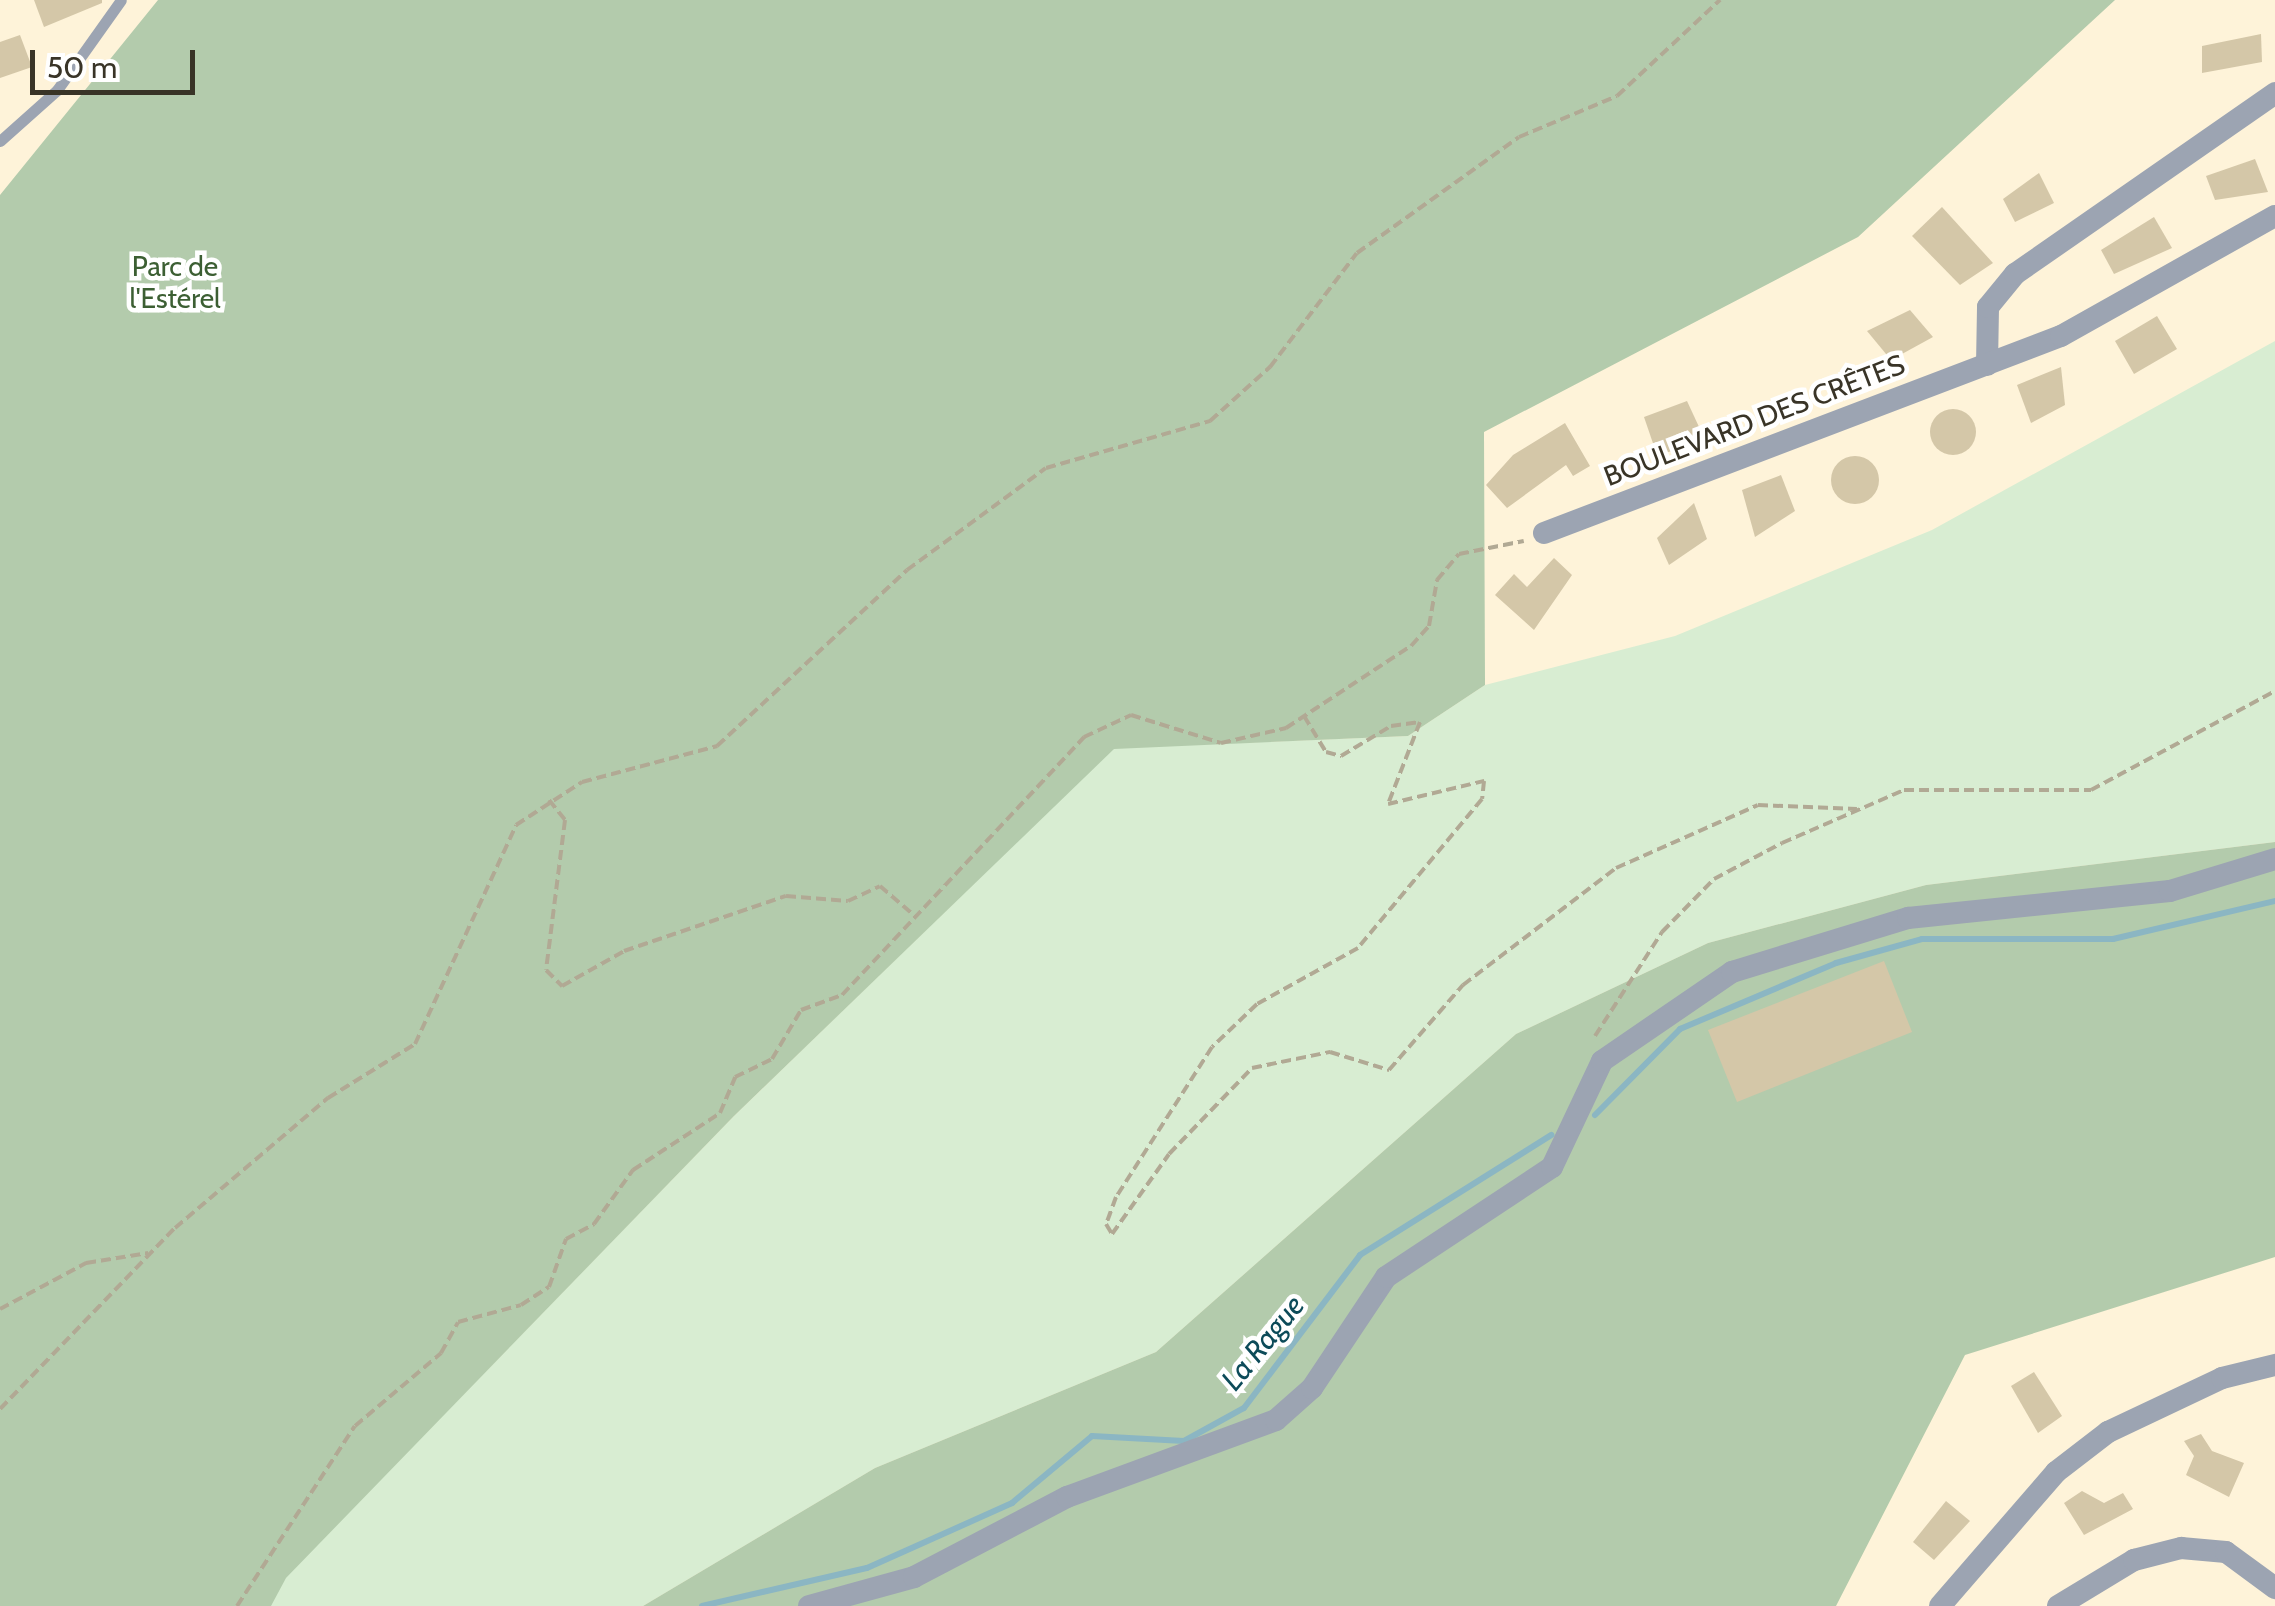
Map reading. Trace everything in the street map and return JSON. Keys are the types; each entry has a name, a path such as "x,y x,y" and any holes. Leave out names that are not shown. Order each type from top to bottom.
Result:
{"street":[{"path":"1986,365 1988,307 2015,274 2275,92"},
{"name":"BOULEVARD DES CRÊTES","path":"1544,533 2061,336 2275,216"},
{"path":"809,1606 914,1577 1067,1497 1276,1420 1312,1388 1386,1277 1552,1167 1602,1061 1732,972 1808,942 1908,918 2170,891 2275,859"},
{"path":"1940,1606 2056,1472 2108,1432 2222,1378 2275,1365"},
{"path":"2058,1606 2134,1560 2181,1548 2226,1552 2275,1588"}],"lane":[{"path":"0,140 56,90 117,2"}],"path":[{"path":"0,1409 150,1253 328,1098 415,1044 493,885 502,842 549,800 716,746 906,570 1046,468 1210,422 1270,367 1357,253 1519,137 1617,96 1720,0"},
{"path":"237,1606 355,1426 441,1353 458,1322 522,1306 549,1287 566,1239 594,1224 633,1170 720,1113 736,1077 772,1059 792,1018 842,995 1084,738 1131,714 1220,743 1304,716 1411,646 1429,626 1437,580 1459,554 1544,533"},
{"path":"1602,1061 1592,1042 1662,932 1714,879 1856,808 1904,790 2091,790 2275,691"},
{"path":"1304,716 1326,752 1341,756 1392,726 1420,722 1388,804 1484,781 1482,799 1358,948 1258,1004 1212,1048 1116,1197 1112,1234 1169,1154 1252,1068 1330,1052 1389,1070 1463,984 1616,868 1758,805 1856,808"},
{"path":"549,800 565,820 546,970 562,986 624,951 786,896 848,901 880,886 914,916"},
{"path":"0,1309 86,1263 150,1253"}],"green space":[{"name":"Parc de l'Estérel","path":"158,0 2115,0 1858,237 1484,432 1485,685 1408,736 1114,749 734,1116 286,1578 271,1606 0,1606 0,195"},
{"path":"0,197 349,1512 734,1116 1114,748 1408,736 1485,685 1675,636 1932,530 2275,341 2275,842 1926,885 1708,943 1516,1034 1156,1352 875,1468 643,1606 0,1606"},
{"path":"2275,842 2275,1257 1965,1355 1836,1606 643,1606 875,1468 1156,1352 1516,1034 1708,943 1926,885"}],"building":[{"path":"34,0 102,0 102,3 44,27"},
{"path":"2261,34 2262,62 2202,73 2202,46"},
{"path":"20,35 32,67 0,78 0,42"},
{"path":"2255,159 2268,192 2215,200 2206,176"},
{"path":"2039,173 2054,203 2015,222 2003,199"},
{"path":"1942,207 1993,263 1960,285 1912,236"},
{"path":"2154,217 2172,248 2114,274 2101,250"},
{"path":"1910,310 1933,337 1891,360 1867,331"},
{"path":"2157,316 2177,349 2134,374 2115,341"},
{"path":"2061,367 2065,405 2031,423 2017,385"},
{"path":"1687,401 1706,442 1657,455 1644,417"},
{"path":"1953,409 1969,416 1976,432 1969,448 1953,455 1937,448 1930,432 1937,416"},
{"path":"1565,423 1590,466 1573,476 1566,465 1507,508 1486,485 1513,455"},
{"path":"1855,456 1872,463 1879,480 1872,497 1855,504 1838,497 1831,480 1838,463"},
{"path":"1781,475 1795,511 1755,537 1742,490"},
{"path":"1694,503 1707,539 1669,565 1657,538"},
{"path":"1554,558 1572,575 1534,630 1495,595 1514,574 1527,587"},
{"path":"1884,961 1912,1032 1737,1102 1708,1030"},
{"path":"2034,1372 2062,1416 2038,1433 2011,1386"},
{"path":"2201,1434 2212,1451 2244,1463 2229,1497 2186,1475 2194,1456 2184,1441"},
{"path":"2082,1491 2104,1503 2123,1493 2133,1509 2084,1535 2064,1503"},
{"path":"1946,1501 1970,1521 1934,1560 1913,1542"}],"waterway":[{"path":"1595,1115 1680,1029 1836,963 1922,939 2113,939 2275,901"},
{"name":"La Rague","path":"702,1606 867,1568 1012,1503 1092,1436 1184,1441 1244,1408 1360,1255 1551,1135"}]}
